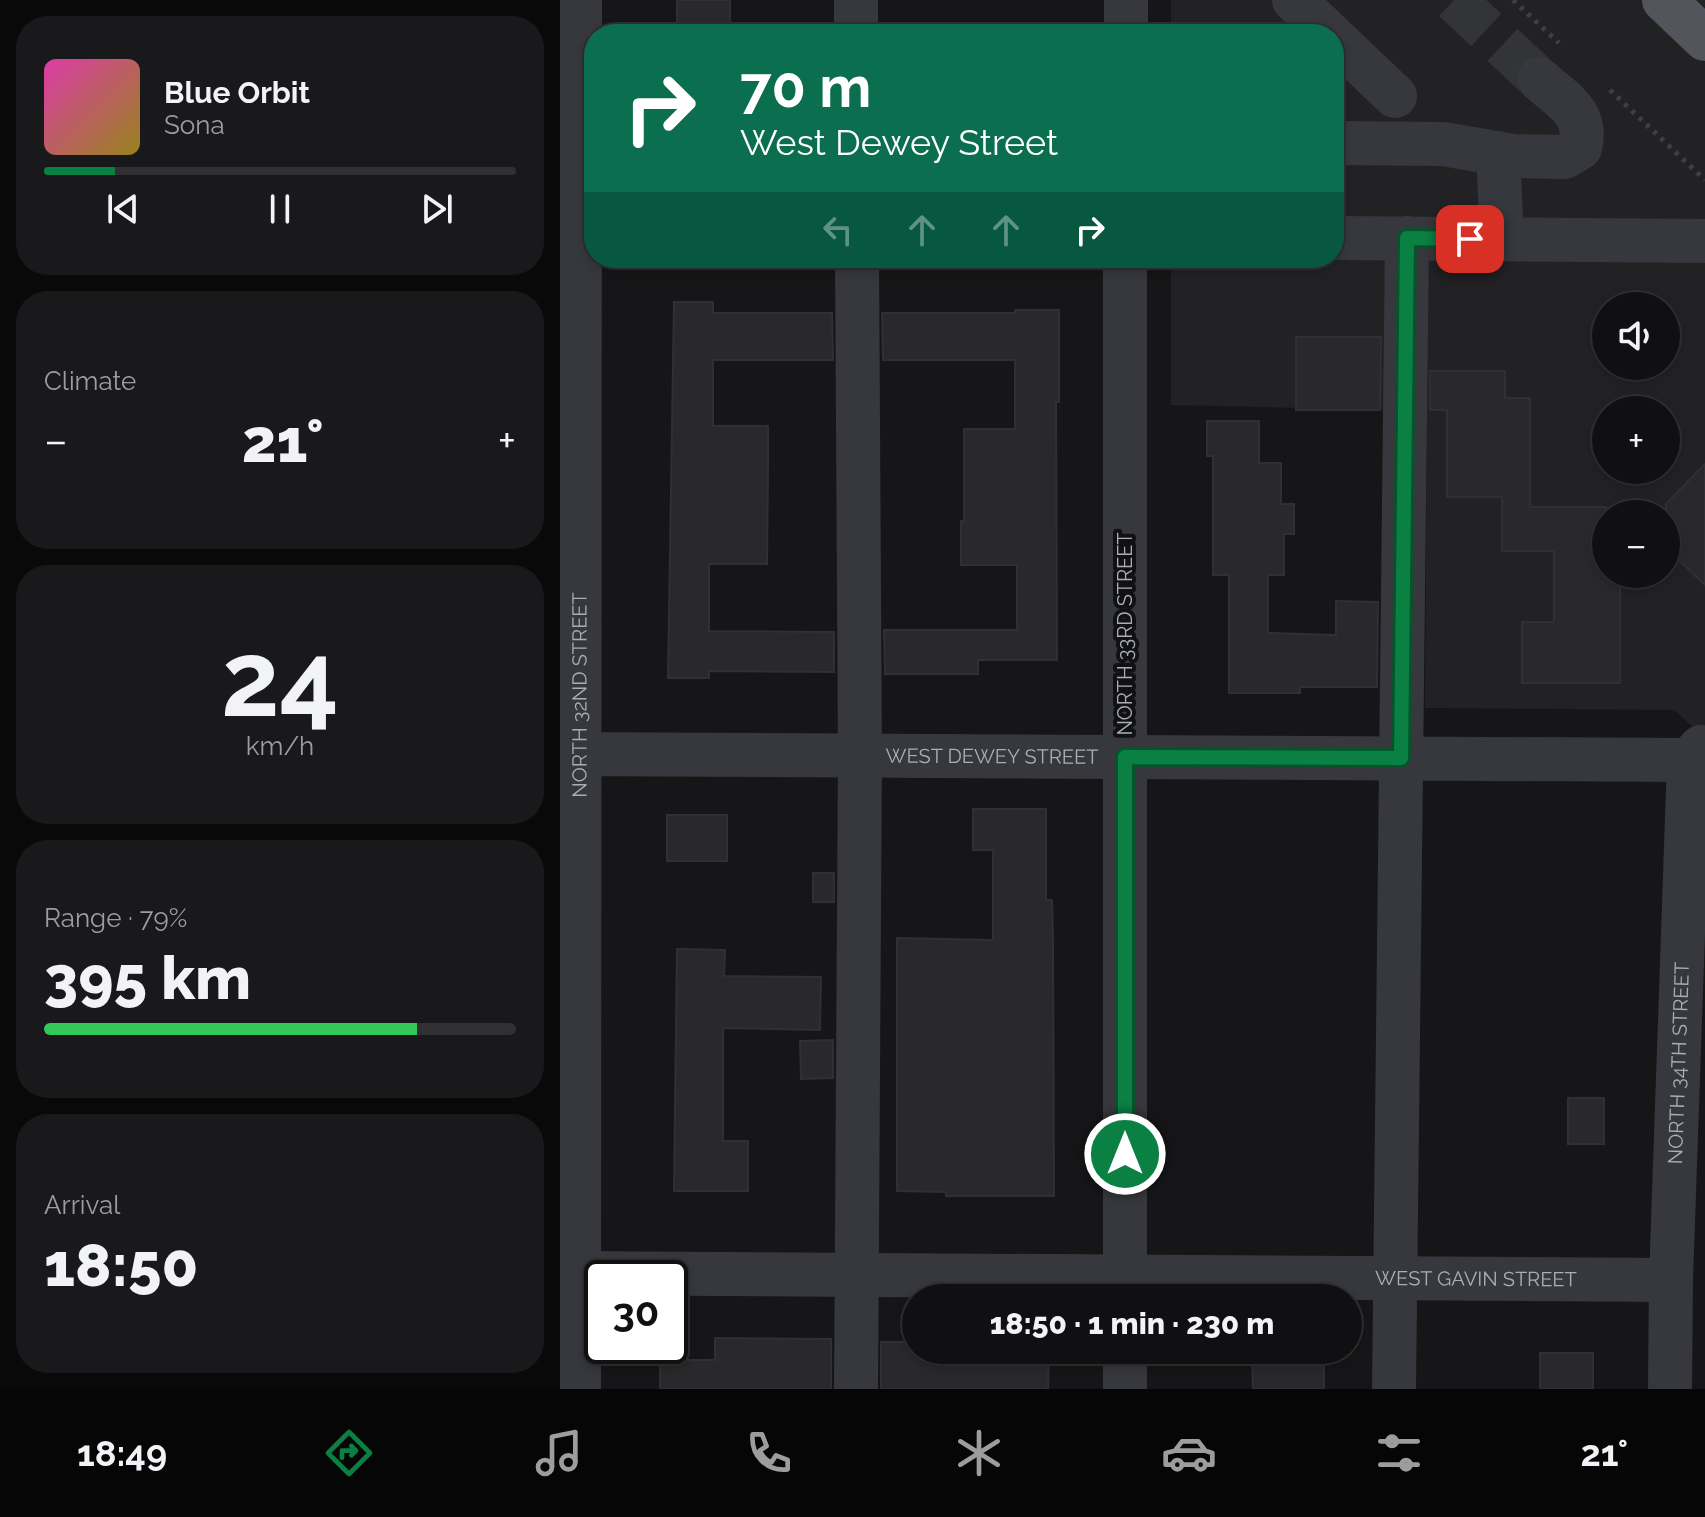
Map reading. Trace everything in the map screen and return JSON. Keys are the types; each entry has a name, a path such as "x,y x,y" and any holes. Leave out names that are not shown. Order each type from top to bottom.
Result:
{"main road":[{"path":"1664,0 1705,39"}],"street":[{"name":"NORTH 32ND STREET","path":"579,1389 570,1273 570,754 580,0"},
{"path":"856,0 856,24"},
{"path":"1126,0 1126,24"},
{"path":"1294,0 1319,24"},
{"path":"1344,47 1395,96"},
{"path":"1344,143 1443,144 1498,153 1565,157 1580,148 1584,133 1579,115 1539,79"},
{"path":"1498,153 1502,239"},
{"path":"1344,238 1705,241"},
{"path":"1394,1389 1407,238"},
{"path":"856,1389 860,755 857,268"},
{"name":"NORTH 33RD STREET","path":"1125,268 1125,1284"},
{"name":"WEST DEWEY STREET","path":"570,754 1700,759"},
{"name":"NORTH 34TH STREET","path":"1670,1389 1671,1280 1700,759"},
{"name":"WEST GAVIN STREET","path":"570,1273 857,1275 1058,1284"},
{"name":"WEST GAVIN STREET","path":"1215,1284 1395,1278 1671,1280"},
{"path":"1125,1364 1125,1389"}],"shaded area":[{"path":"1171,0 1705,0 1705,738 1674,710 1425,708 1427,411 1171,405 1171,268 1344,268 1344,24 1171,24"}],"building":[{"path":"677,0 730,0 730,24 677,24"},
{"path":"674,302 713,302 713,313 832,313 833,360 713,360 713,426 768,426 767,564 709,564 709,631 834,632 834,672 709,671 709,678 668,678"},
{"path":"1015,310 1059,310 1059,402 1056,402 1057,660 978,660 978,674 885,674 884,630 1017,630 1017,565 961,565 964,429 1015,429 1015,360 883,360 882,313 1015,313"},
{"path":"1296,337 1381,337 1380,410 1296,410"},
{"path":"1430,371 1505,371 1505,398 1530,398 1530,507 1592,507 1592,588 1620,588 1620,683 1522,683 1522,622 1554,622 1554,551 1502,551 1502,497 1447,497 1447,410 1430,410"},
{"path":"1207,421 1259,421 1259,463 1281,463 1281,504 1294,504 1294,534 1284,534 1284,575 1268,575 1268,633 1336,635 1336,601 1378,602 1377,687 1300,687 1300,693 1229,693 1229,575 1213,575 1213,456 1207,456"},
{"path":"1705,464 1705,585 1680,561 1680,500 1670,500"},
{"path":"973,809 1046,809 1046,900 1052,900 1053,941 1054,1196 946,1196 946,1192 897,1191 897,938 993,940 993,850 973,850"},
{"path":"667,815 727,815 727,861 667,861"},
{"path":"813,873 834,873 834,902 813,902"},
{"path":"677,949 725,950 724,976 821,977 820,1030 723,1028 723,1141 748,1141 748,1191 674,1191"},
{"path":"833,1040 833,1078 801,1079 800,1041"},
{"path":"1568,1098 1604,1098 1604,1144 1568,1144"},
{"path":"715,1338 831,1339 831,1389 660,1389 660,1364 715,1360"},
{"path":"881,1342 902,1342 902,1364 1049,1364 1048,1389 881,1389"},
{"path":"1540,1353 1593,1353 1593,1389 1540,1389"},
{"path":"1252,1364 1324,1364 1324,1389 1253,1389"}],"tunnel":[{"path":"1454,0 1539,79"}],"route":[{"path":"1125,1154 1125,757 1401,758 1407,238 1470,239"}]}
